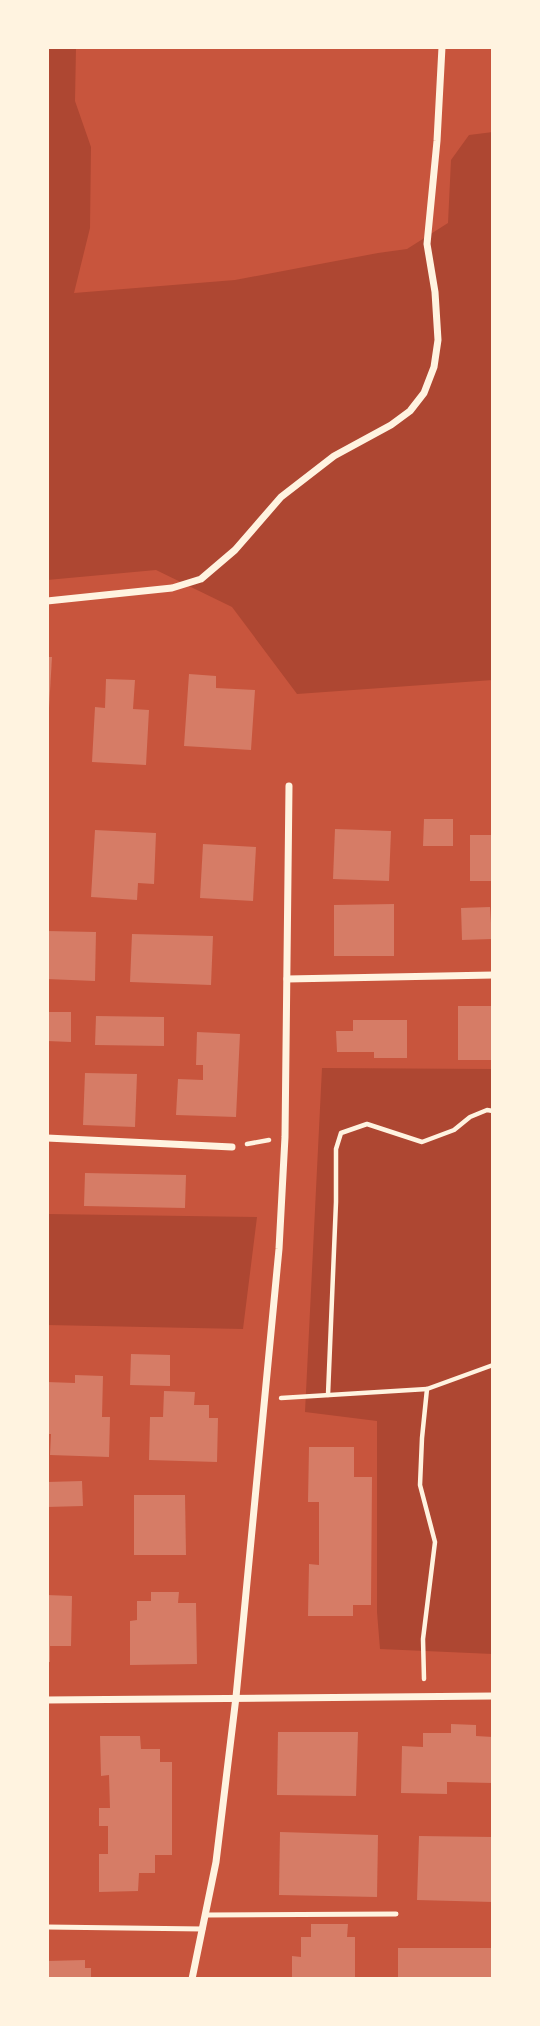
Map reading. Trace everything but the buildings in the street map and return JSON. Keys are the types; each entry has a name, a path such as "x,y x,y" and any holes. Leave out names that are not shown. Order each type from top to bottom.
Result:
{"street":[{"path":"49,601 172,588 201,579 235,550 281,497 334,456 401,418 424,393 434,367 438,340 435,292 427,244 437,141 442,47"},
{"path":"192,1979 216,1862 236,1697 279,1249 285,1137 289,786"},
{"path":"287,979 493,975"},
{"path":"47,1138 232,1147"},
{"path":"47,1700 493,1696"}],"lane":[{"path":"206,1915 396,1914"},
{"path":"47,1927 203,1929"}],"path":[{"path":"328,1395 336,1149 341,1133 367,1124 422,1142 454,1130 470,1117 486,1110 493,1111"},
{"path":"232,1147 285,1137"},
{"path":"266,1399 427,1389 493,1365"},
{"path":"424,1696 423,1639 435,1542 420,1485 427,1389"}],"shaded area":[{"path":"47,47 76,47 75,101 91,147 90,228 74,293 235,280 407,249 448,223 451,160 469,135 493,132 493,680 297,694 232,607 156,570 47,580"},
{"path":"322,1068 493,1069 493,1654 380,1649 377,1612 377,1421 305,1412"},
{"path":"47,1214 257,1217 243,1329 47,1325"}]}
